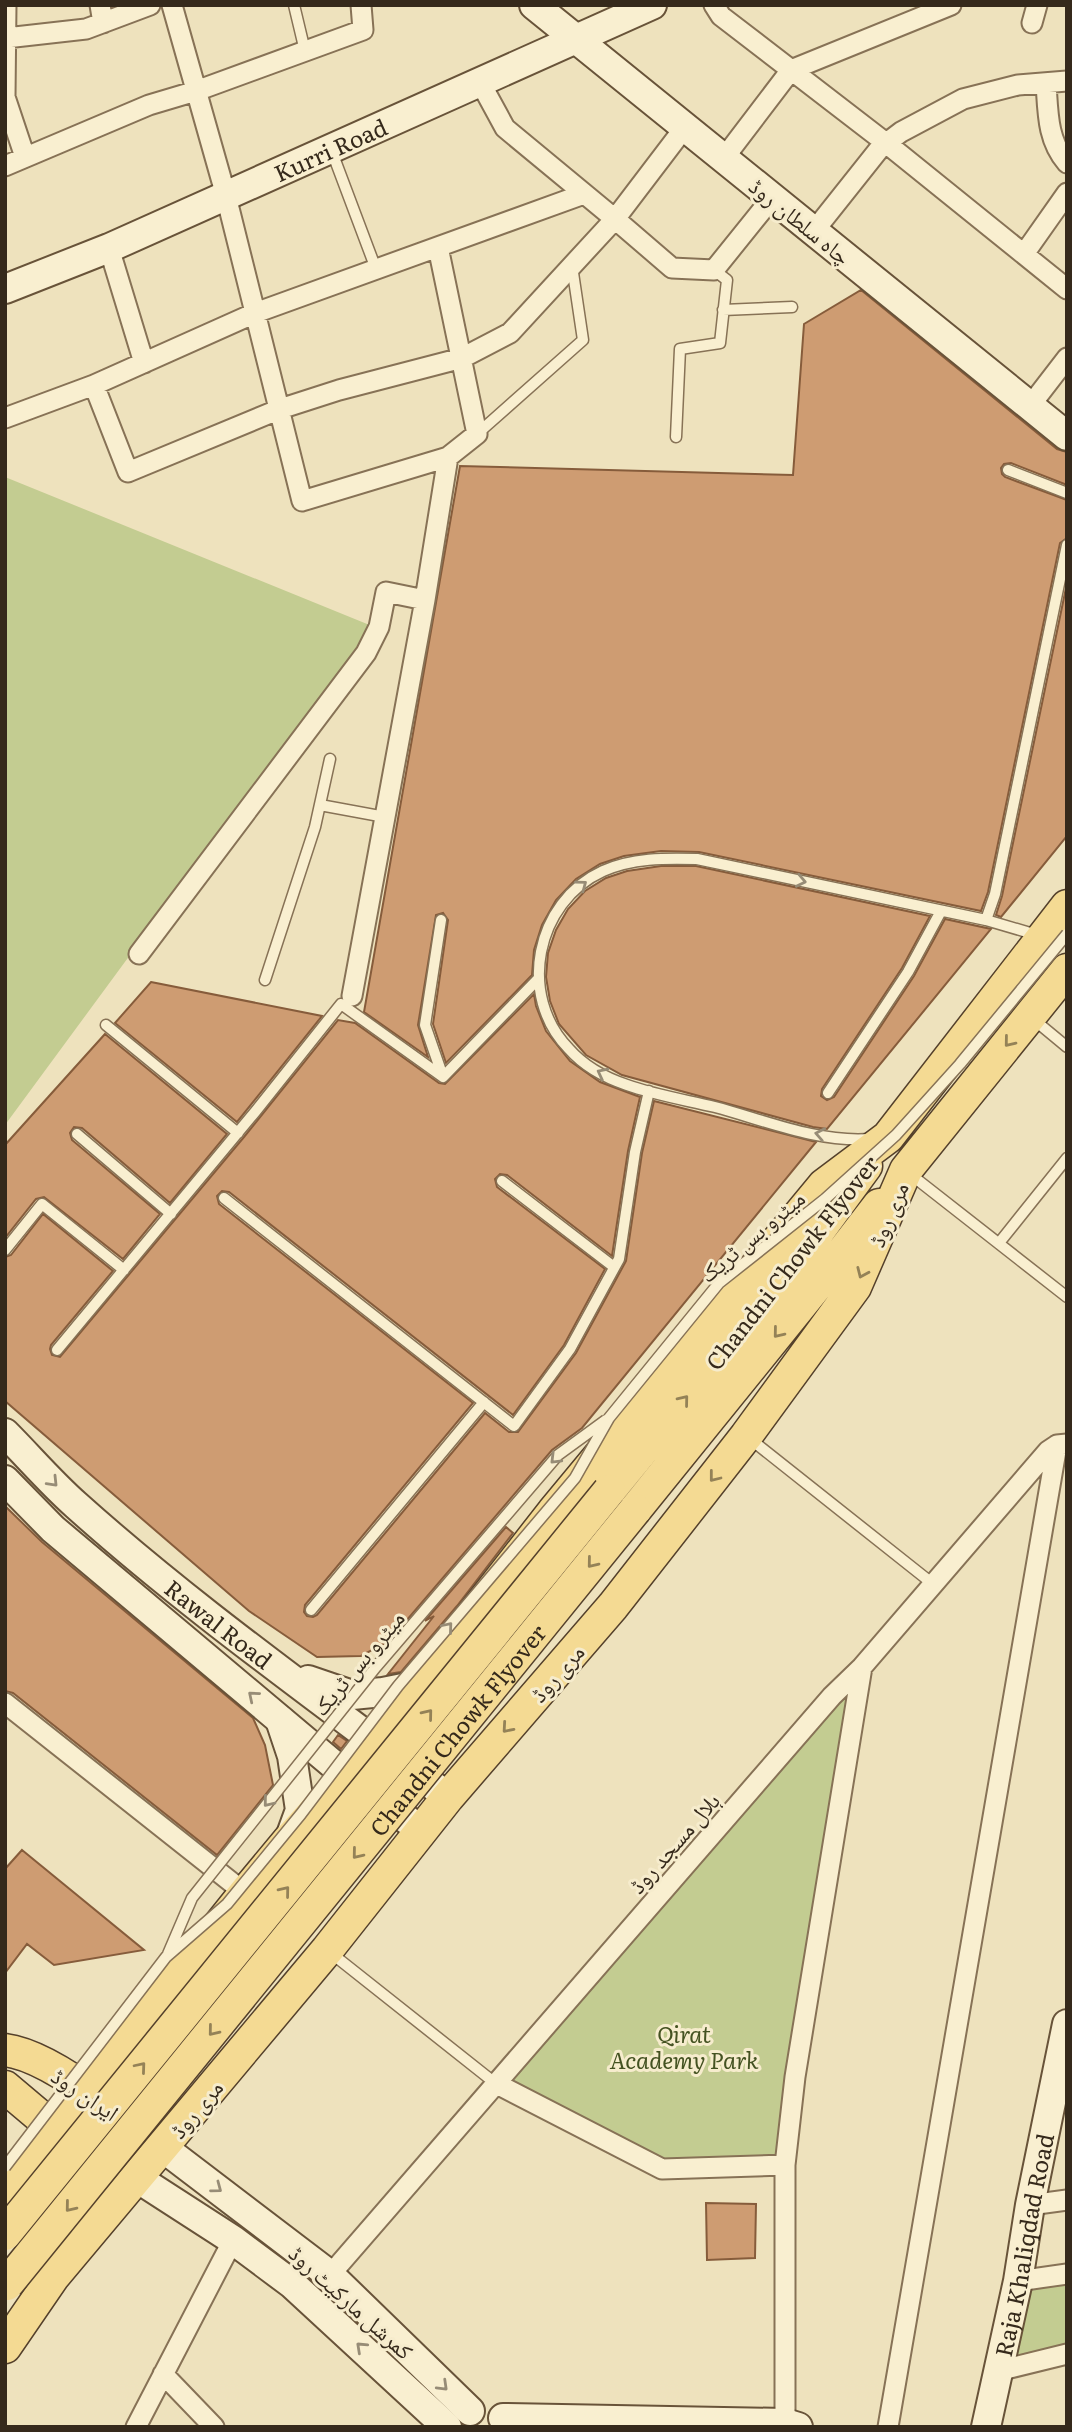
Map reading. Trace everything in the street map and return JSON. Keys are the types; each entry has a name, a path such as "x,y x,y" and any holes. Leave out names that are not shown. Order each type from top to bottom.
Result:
{"main road":[{"name":"چاہ سلطان روڈ","path":"534,5 1067,436"},
{"name":"Kurri Road","path":"5,289 109,248 652,5"},
{"name":"مری روڈ","path":"5,2193 245,1893 347,1776 553,1512 824,1185 888,1137 1055,936 1067,906"},
{"name":"مری روڈ","path":"5,2347 53,2277 327,1950 448,1797 613,1606 746,1436 855,1287 906,1170 1067,970"},
{"name":"Chandni Chowk Flyover","path":"5,2234 795,1263 888,1137"},
{"name":"Chandni Chowk Flyover","path":"6,2286 821,1280 906,1170"},
{"name":"Rawal Road","path":"5,1433 75,1504 273,1665 448,1797"},
{"name":"Rawal Road","path":"5,1480 53,1529 280,1720 347,1776 421,1830"},
{"path":"273,1665 321,1686 352,1695 418,1685"},
{"path":"280,1720 292,1756 300,1810 289,1840"},
{"name":"Raja Khaliqdad Road","path":"986,2427 1018,2281 1030,2205 1065,2039"},
{"name":"ایران روڈ","path":"5,2050 21,2052 86,2090 162,2147"},
{"name":"ایران روڈ","path":"5,2087 56,2130 137,2178"},
{"name":"کمرشل مارکیٹ روڈ","path":"162,2147 330,2275 456,2422"},
{"name":"کمرشل مارکیٹ روڈ","path":"137,2178 233,2240 292,2284 456,2422"},
{"path":"5,2222 34,2236 44,2252 53,2277"},
{"path":"456,2422 481,2410 493,2412 506,2422 789,2426"}],"street":[{"path":"6,5 5,97 25,158"},
{"path":"6,38 86,29 102,14 150,5"},
{"path":"172,5 226,196 302,501 448,457 477,434 438,247"},
{"path":"5,166 149,106 363,30 361,5"},
{"path":"715,5 721,16 1067,289"},
{"path":"724,158 791,70 951,5"},
{"path":"814,232 886,144 901,132 963,99 1018,85 1067,81"},
{"path":"480,82 505,128 673,268 714,270 772,198"},
{"path":"1046,83 1050,131 1057,152 1067,163"},
{"path":"94,385 128,472 279,409 339,390 462,358 510,333 615,219 685,127"},
{"path":"1024,254 1067,193"},
{"path":"5,418 94,385 255,313 584,194"},
{"path":"109,248 144,363"},
{"path":"1030,406 1067,358"},
{"path":"352,996 425,600 448,457"},
{"path":"139,954 366,653 379,627 386,592 425,600"},
{"path":"888,2427 1062,1445"},
{"name":"ہلال مسجد روڈ","path":"330,2275 1048,1451 1062,1445"},
{"path":"789,2426 785,2165 797,2063 862,1667"},
{"path":"5,1703 245,1893"},
{"path":"495,2083 662,2169 785,2165"},
{"path":"1030,2205 1067,2200"},
{"path":"140,2425 163,2374 233,2240"},
{"path":"1018,2281 1067,2274"},
{"path":"998,2371 1067,2354"},
{"path":"163,2374 214,2427"}],"lane":[{"path":"294,5 305,51"},
{"path":"331,149 376,269"},
{"path":"477,434 583,340 572,266"},
{"path":"676,437 680,349 720,343 727,280 714,270"},
{"path":"723,310 792,307"},
{"path":"1008,470 1067,493"},
{"path":"986,920 995,894 1067,545"},
{"path":"265,980 315,827 330,759"},
{"path":"320,805 385,817"},
{"path":"888,1137 855,1140 824,1135 628,1086 587,1065 568,1049 550,1023 539,989 538,962 542,940 558,907 571,893 601,872 621,864 643,860 697,859 1055,936"},
{"path":"828,1093 908,972 941,911"},
{"path":"441,920 425,1025 443,1077"},
{"name":"میٹرو بس ٹریک","path":"5,2167 166,1957 227,1904 285,1834 398,1686 575,1478 609,1418 719,1283 825,1199 896,1135 960,1064 1055,936"},
{"path":"443,1077 539,978"},
{"path":"57,1350 238,1133 341,1004 443,1077"},
{"path":"1038,1023 1067,1047"},
{"path":"106,1025 238,1133"},
{"path":"224,1198 514,1426 570,1349 619,1259 635,1152 649,1091"},
{"path":"77,1134 171,1214"},
{"path":"999,1243 1067,1158"},
{"path":"906,1170 1067,1297"},
{"path":"502,1181 614,1267"},
{"path":"5,1250 41,1203 124,1270"},
{"path":"311,1610 484,1402"},
{"name":"میٹرو بس ٹریک","path":"166,1957 192,1898 376,1667 558,1455 609,1418"},
{"path":"746,1436 933,1584"},
{"path":"327,1950 495,2083"}],"green space":[{"path":"5,477 372,626 5,1125"},
{"name":"Qirat Academy Park","path":"862,1667 785,2165 662,2169 495,2083"},
{"path":"1067,2274 1067,2354 998,2371 1018,2281"}],"building":[{"path":"861,290 1057,449 1067,452 1067,485 1011,463 1004,464 1001,468 1005,477 1067,500 1067,538 1060,543 988,892 981,911 699,852 661,851 624,856 600,864 576,879 556,900 542,925 534,950 532,975 446,1063 433,1024 448,920 443,913 436,915 418,1025 428,1057 364,1012 460,466 793,475 804,324"},
{"path":"1067,583 1067,836 1001,917 996,915"},
{"path":"661,866 696,866 930,916 902,968 822,1089 821,1096 827,1100 834,1097 914,976 945,919 991,929 827,1129 813,1127 622,1075 586,1055 559,1024 550,1001 546,977 548,953 556,930 568,909 585,891 606,878 627,871"},
{"path":"151,982 322,1016 237,1122 115,1023"},
{"path":"534,994 546,1031 570,1061 600,1082 640,1097 628,1151 612,1256 507,1175 500,1174 495,1179 497,1187 605,1269 564,1345 513,1415 229,1192 222,1191 217,1196 219,1204 473,1403 305,1605 304,1612 307,1616 317,1615 485,1413 509,1432 518,1432 576,1353 626,1261 642,1153 654,1101 816,1142 582,1428 552,1450 389,1641 361,1656 317,1657 249,1611 5,1401 5,1257 11,1255 43,1214 113,1271 51,1345 52,1355 60,1357 338,1020 355,1023 439,1083 445,1084"},
{"path":"105,1034 227,1134 170,1203 82,1128 74,1127 70,1133 72,1140 160,1214 123,1259 44,1197 36,1199 5,1238 5,1145"},
{"path":"5,1506 42,1542 253,1718 265,1745 273,1785 217,1855 13,1693 5,1691"},
{"path":"506,1527 513,1533 457,1606 401,1672 388,1674 434,1616 425,1621"},
{"path":"338,1735 347,1741 341,1749 333,1742"},
{"path":"22,1850 144,1950 54,1965 27,1944 5,1973 5,1869"},
{"path":"706,2203 756,2204 755,2258 707,2260"}]}
